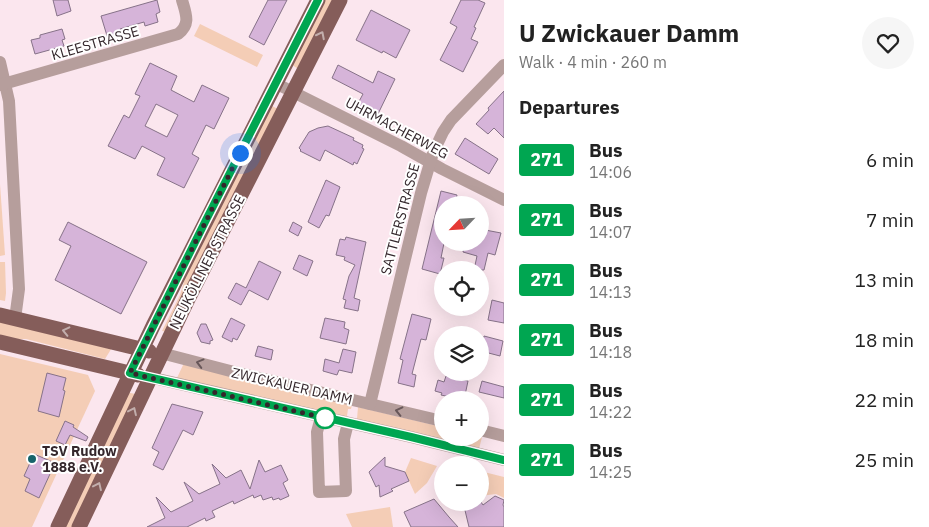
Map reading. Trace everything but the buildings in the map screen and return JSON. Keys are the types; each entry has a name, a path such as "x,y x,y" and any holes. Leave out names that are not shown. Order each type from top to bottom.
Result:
{"main road":[{"name":"NEUKÖLLNER STRASSE","path":"58,527 130,373 318,0"},
{"name":"NEUKÖLLNER STRASSE","path":"79,527 149,377 292,91 340,0"},
{"name":"ZWICKAUER DAMM","path":"7,317 161,353"},
{"name":"ZWICKAUER DAMM","path":"0,342 84,368 149,377"}],"street":[{"name":"KLEESTRASSE","path":"3,84 178,34 186,27 188,18 182,0"},
{"path":"0,62 3,84 9,101 19,289 7,317"},
{"name":"SATTLERSTRASSE","path":"370,404 430,162 443,132 451,120 504,65"},
{"name":"UHRMACHERWEG","path":"275,83 504,200"},
{"name":"ZWICKAUER DAMM","path":"161,353 434,419"},
{"name":"ZWICKAUER DAMM","path":"149,377 504,460"},
{"path":"320,417 317,432 319,492 346,491 344,439 348,423"},
{"path":"489,432 504,436"}],"shaded area":[{"path":"324,0 334,0 298,69 291,64"},
{"path":"200,24 263,55 257,67 194,36"},
{"path":"270,105 278,109 167,332 162,331 180,295 186,275"},
{"path":"0,184 5,255 0,256"},
{"path":"0,262 5,262 5,301 0,300"},
{"path":"0,321 113,346 105,359 26,339 0,336"},
{"name":"TSV Rudow 1888 e.V.","path":"0,354 88,375 95,391 32,527 0,527"},
{"path":"184,363 352,405 351,409 348,409 348,417 176,380"},
{"path":"126,392 135,394 73,527 64,527"},
{"path":"358,407 434,425 434,438 357,419"},
{"path":"467,446 480,446 479,449"},
{"path":"411,458 434,465 434,471 427,483 415,494 405,472"},
{"path":"489,473 504,477 504,498 496,494 489,495"},
{"path":"390,507 393,527 352,527 346,514"}],"bus line":[{"name":"271","path":"318,0 130,373 504,460"}],"place":[{"name":"TSV Rudow 1888 e.V.","path":"32,459"}],"route":[{"path":"240,153 130,373 325,418"}]}
